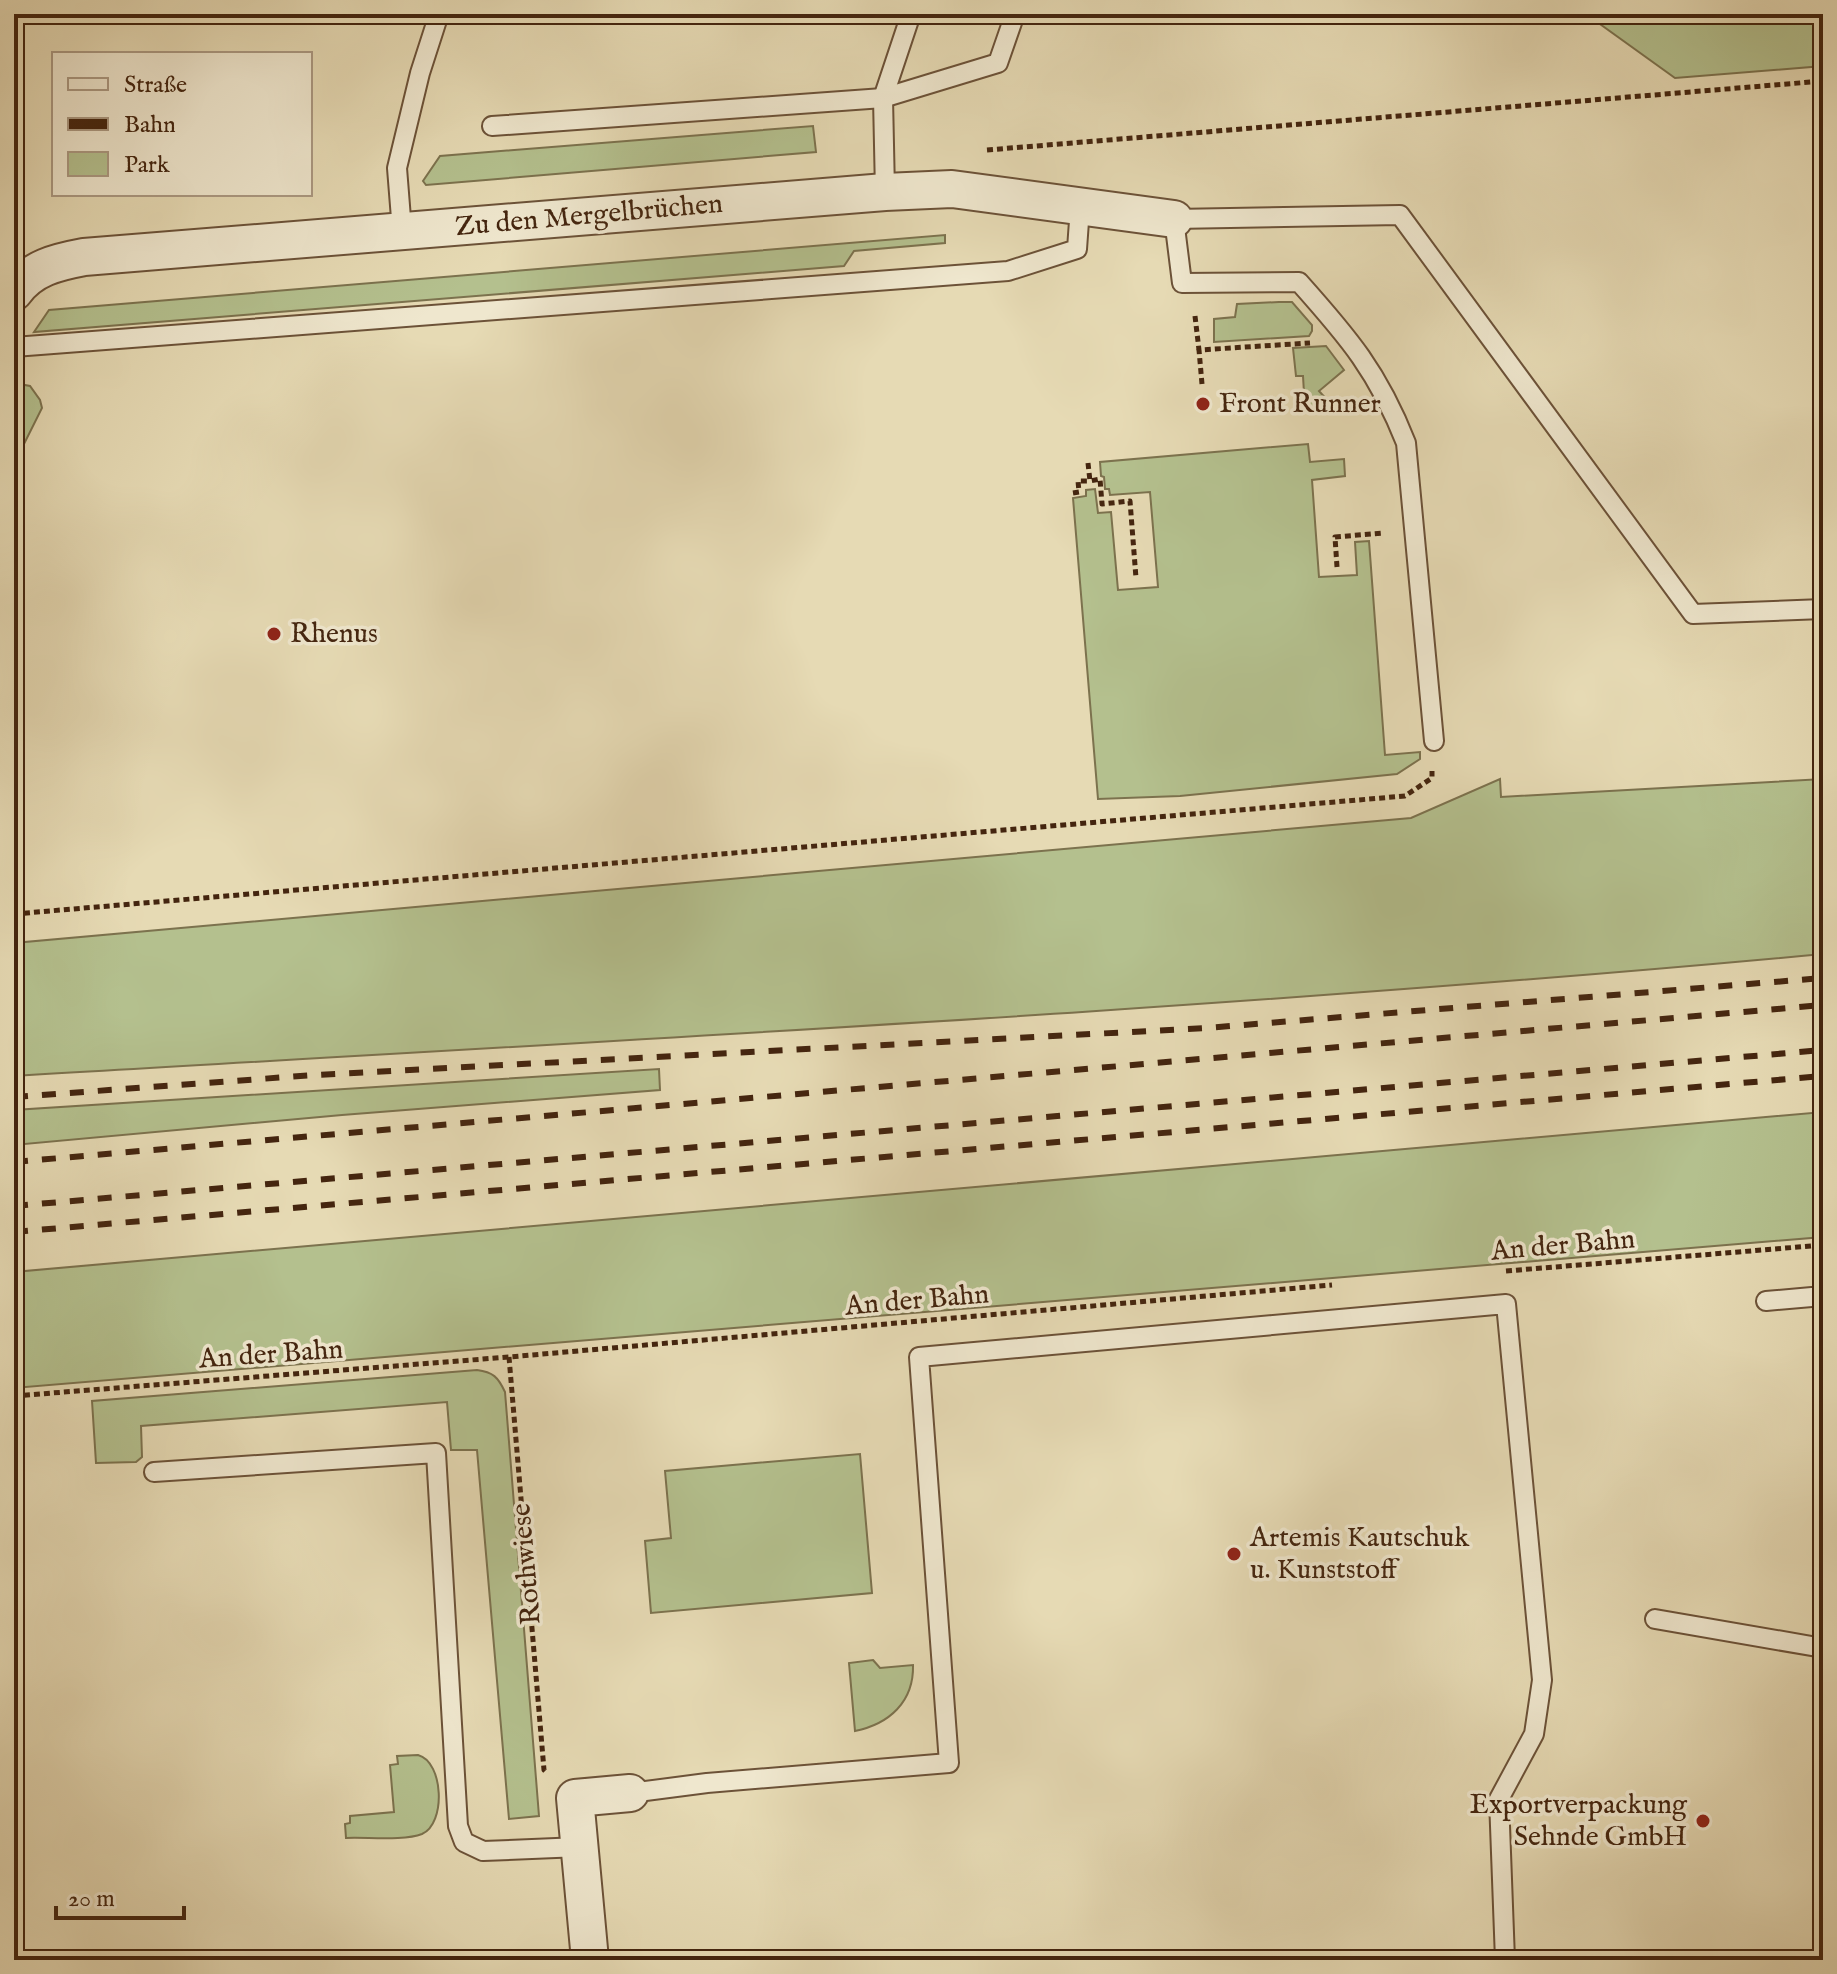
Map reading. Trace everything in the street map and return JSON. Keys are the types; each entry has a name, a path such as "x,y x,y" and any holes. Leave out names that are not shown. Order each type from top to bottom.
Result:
{"street":[{"name":"Zu den Mergelbrüchen","path":"14,292 47,264 84,257 885,192 952,189 1174,219"},
{"path":"590,1960 575,1798 630,1793"}],"lane":[{"path":"402,231 397,168 420,73 439,14"},
{"path":"885,192 883,98 911,14"},
{"path":"492,126 883,98 998,63 1015,14"},
{"path":"14,347 1008,271 1077,249 1080,207"},
{"path":"1434,741 1406,443 1390,404 1351,340 1299,282 1182,283 1174,219 1400,215 1693,614 1823,609"},
{"path":"1766,1301 1823,1296"},
{"path":"630,1793 707,1783 949,1763 919,1357 1506,1304 1542,1680 1534,1734 1499,1799 1505,1960"},
{"path":"154,1472 436,1453 458,1826 464,1842 483,1851 580,1847"},
{"path":"1655,1619 1823,1648"}],"path":[{"path":"1012,148 1823,81"},
{"path":"1195,316 1202,384"},
{"path":"1199,350 1351,340"},
{"path":"1088,463 1090,481"},
{"path":"1073,493 1079,492 1078,481 1100,479 1102,504 1130,501 1136,578"},
{"path":"1337,567 1335,537 1414,531"},
{"path":"14,914 1405,796 1432,778 1434,741"},
{"name":"An der Bahn","path":"1498,1272 1823,1245"},
{"name":"An der Bahn","path":"14,1396 509,1357 1341,1284"},
{"name":"Rothwiese","path":"509,1357 544,1770"}],"green space":[{"path":"1586,14 1823,14 1823,66 1675,78"},
{"path":"813,126 816,152 426,185 423,181 440,156"},
{"path":"945,235 945,243 854,251 844,266 34,332 49,310"},
{"path":"1292,302 1312,325 1309,336 1214,342 1214,319 1235,317 1237,304"},
{"path":"1326,346 1344,370 1319,391 1329,402 1305,410 1303,376 1296,376 1293,348"},
{"path":"14,383 30,386 42,408 14,464"},
{"path":"1308,444 1310,462 1344,459 1345,476 1312,480 1319,577 1357,575 1355,542 1369,541 1385,755 1420,752 1420,759 1397,774 1180,796 1098,799 1073,498 1086,496 1086,490 1095,489 1098,513 1111,512 1118,590 1158,587 1150,492 1110,495 1101,476 1100,462"},
{"path":"1500,779 1501,797 1823,779 1823,954 1145,1008 14,1076 14,943 1411,818"},
{"path":"659,1069 660,1090 14,1145 14,1110"},
{"path":"1823,1112 1823,1237 14,1388 14,1272"},
{"path":"477,1370 494,1376 505,1392 539,1816 509,1819 477,1450 451,1450 447,1402 141,1426 142,1457 136,1462 96,1463 92,1401"},
{"path":"860,1454 872,1593 651,1613 645,1541 671,1538 665,1471"},
{"path":"873,1660 880,1668 913,1665 909,1690 889,1717 855,1731 849,1663"},
{"path":"418,1755 427,1760 437,1780 438,1806 430,1828 422,1834 405,1837 346,1838 345,1824 350,1823 350,1816 394,1812 390,1765 398,1764 397,1756"}],"railway":[{"path":"14,1097 315,1075 1206,1028 1823,978"},
{"path":"14,1162 1823,1005"},
{"path":"14,1206 1823,1050"},
{"path":"14,1232 1823,1076"}],"place":[{"name":"Front Runner","path":"1203,404"},
{"name":"Rhenus","path":"274,634"},
{"name":"Artemis Kautschuk u. Kunststoff","path":"1234,1554"},
{"name":"Exportverpackung Sehnde GmbH","path":"1703,1821"}]}
